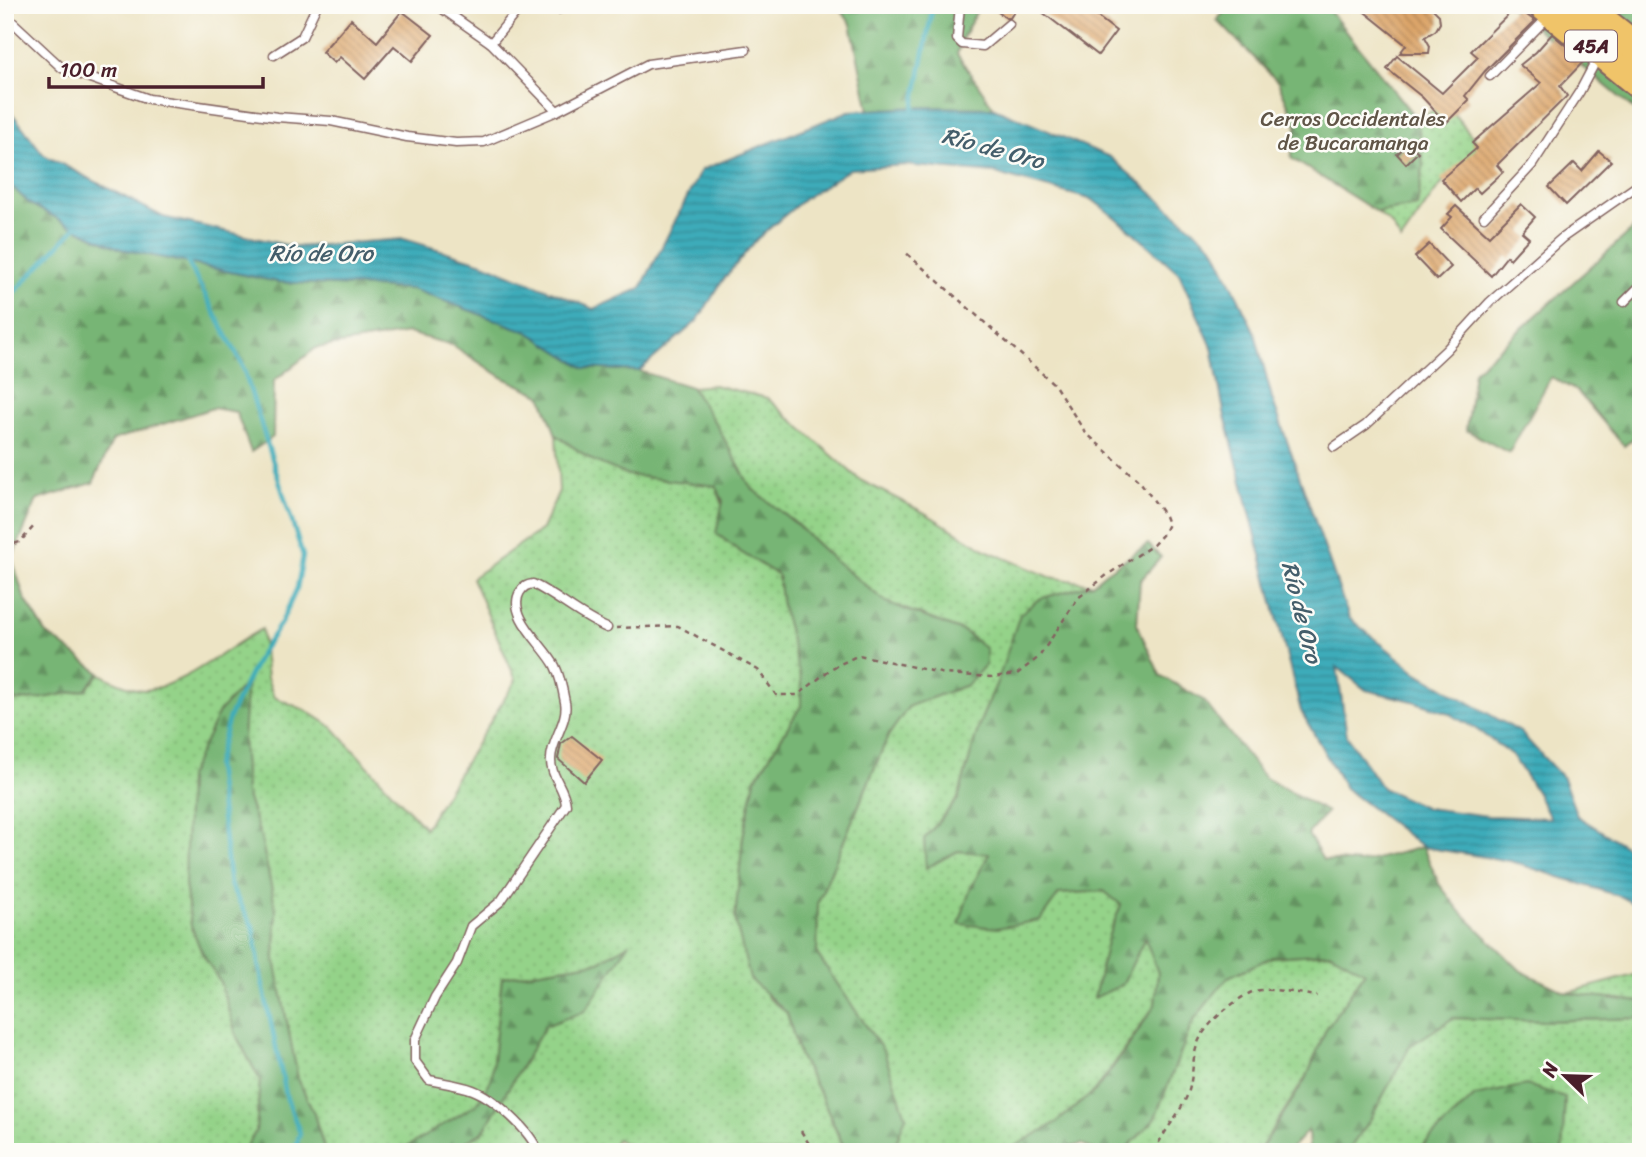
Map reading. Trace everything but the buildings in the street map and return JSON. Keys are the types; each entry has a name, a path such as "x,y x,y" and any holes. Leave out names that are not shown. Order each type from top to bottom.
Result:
{"highway":[{"name":"45A","path":"1583,5 1641,51"},
{"name":"45A","path":"1547,9 1641,86"}],"lane":[{"path":"274,55 302,37 317,5"},
{"path":"437,5 491,43 557,111"},
{"path":"491,43 522,5"},
{"path":"534,5 549,10 571,5"},
{"path":"960,5 957,39 962,44 983,46 1009,24"},
{"path":"1490,76 1547,9"},
{"path":"5,15 62,68 149,99 277,117 331,121 407,137 456,143 484,142 557,111 648,64 746,50"},
{"path":"1484,216 1532,165 1580,91 1599,54"},
{"path":"1334,447 1366,425 1446,350 1490,302 1562,238 1641,183"},
{"path":"1624,302 1641,285"},
{"path":"538,1152 535,1144 505,1112 474,1090 429,1080 415,1061 415,1040 435,997 457,963 471,926 501,901 566,805 566,797 552,771 551,758 566,706 555,666 519,615 517,600 521,590 527,584 533,584 568,604 590,621 607,628"}],"path":[{"path":"607,628 678,626 758,670 776,695 798,695 832,668 859,655 945,674 992,677 1017,674 1039,657 1078,598 1153,545 1163,534 1168,524 1165,516 1141,483 1085,432 1054,384 904,251"},
{"path":"5,546 20,542 35,525"},
{"path":"1153,1152 1186,1098 1198,1041 1211,1020 1254,991 1281,991 1317,996"},
{"path":"801,1130 814,1152"}],"green space":[{"path":"837,5 980,5 957,54 994,108 915,107 869,111 851,24"},
{"name":"Cerros Occidentales de Bucaramanga","path":"1230,5 1325,5 1418,121 1423,167 1417,206 1377,212 1291,158 1297,125 1278,82 1217,20"},
{"path":"1508,5 1641,5 1641,115"},
{"path":"1444,102 1480,146 1438,188 1401,241 1391,224 1377,212 1417,206 1423,167 1418,121"},
{"path":"5,180 30,204 121,249 278,282 412,289 528,332 585,368 639,371 691,387 717,426 751,488 886,602 965,632 986,649 986,664 967,685 909,706 888,736 818,902 817,954 884,1052 906,1116 893,1150 852,1152 844,1147 799,1055 787,1013 750,979 735,919 743,837 755,780 801,706 801,680 782,605 778,575 716,533 723,501 716,486 627,475 592,460 556,435 541,395 502,377 452,345 408,333 316,348 274,381 273,437 251,452 236,412 213,408 113,440 93,483 37,500 12,558 24,597 46,633 100,673 85,690 38,699 5,701"},
{"path":"1641,217 1641,432 1624,446 1578,392 1551,377 1509,453 1466,430 1474,371 1633,229"},
{"path":"714,385 767,398 860,480 923,512 988,551 1050,577 1092,584 1039,599 980,722 958,799 924,839 927,867 958,851 990,853 970,890 1059,894 1104,891 1122,905 1108,937 1122,985 1145,937 1158,973 1155,1005 1096,1090 1057,1122 1005,1152 887,1152 893,1149 884,1053 817,954 818,902 888,736 909,706 967,685 965,632 886,602 751,488 717,426 691,387"},
{"path":"556,435 592,460 716,486 739,551 778,575 782,605 801,680 801,706 755,780 743,837 735,919 768,998 787,1013 799,1055 822,1098 843,1147 852,1152 642,1152 616,1139 612,1152 447,1152 483,1132 545,1026 585,1010 628,944 599,962 502,977 491,1080 477,1104 399,1152 325,1152 314,1114 298,1079 275,960 276,910 261,838 246,793 243,737 246,682 188,856 185,884 191,925 202,953 220,982 237,1037 260,1080 256,1131 243,1152 5,1152 5,701 38,699 85,690 100,673 136,689 161,687 191,673 262,629 267,678 274,697 307,711 332,727 425,828 516,680 472,578 542,529 559,491"},
{"path":"1148,544 1161,557 1140,581 1137,625 1160,675 1203,700 1264,777 1327,812 1308,834 1323,860 1360,863 1423,847 1439,884 1461,912 1521,971 1567,993 1641,1002 1641,1018 1544,1021 1453,1018 1410,1046 1370,1120 1347,1152 1309,1152 1308,1130 1288,1152 1259,1152 1307,1077 1326,1029 1365,972 1331,953 1272,957 1228,977 1193,1021 1154,1120 1123,1152 1098,1152 1082,1144 1053,1152 1005,1152 1057,1122 1096,1090 1155,1005 1158,973 1145,938 1122,985 1094,998 1108,937 1121,905 1104,891 1059,894 1040,920 997,928 959,924 970,890 989,854 958,851 926,868 924,839 958,799 980,722 998,680 1020,614 1039,599 1092,584"},
{"path":"247,681 243,737 246,793 261,838 276,910 275,960 298,1079 314,1114 325,1152 243,1152 256,1131 260,1080 237,1037 220,982 202,953 191,925 185,884 188,777 219,712"},
{"path":"630,943 585,1011 545,1026 483,1132 447,1152 399,1152 477,1104 491,1080 502,977 599,962"},
{"path":"1331,953 1365,972 1326,1029 1309,1072 1258,1152 1123,1152 1154,1120 1193,1021 1228,977 1272,957"},
{"path":"1641,973 1641,1002 1567,993 1638,974"},
{"path":"1453,1018 1544,1021 1641,1018 1641,1152 1562,1152 1565,1097 1475,1096 1416,1152 1347,1152 1370,1120 1410,1045"},
{"path":"1526,1085 1565,1097 1562,1152 1416,1152 1475,1096"}],"water":[{"name":"Río de Oro","path":"5,104 44,155 163,217 295,247 404,239 483,263 594,309 641,288 701,170 849,111 915,107 994,108 1110,157 1214,247 1255,333 1272,398 1349,618 1416,672 1520,732 1563,778 1577,816 1641,856 1641,908 1622,897 1510,861 1423,847 1345,788 1301,711 1224,412 1212,347 1179,273 1093,200 994,173 905,165 850,169 804,199 757,239 723,280 697,321 639,371 585,368 528,332 412,289 278,282 121,249 30,204 5,180","holes":["1337,667 1366,690 1446,712 1476,729 1512,755 1550,818 1488,816 1426,808 1382,788 1347,736"]}],"waterway":[{"path":"913,111 933,5"},
{"path":"5,302 77,226"},
{"path":"187,261 242,364 303,556 297,588 281,623 259,656 229,717 216,766 230,885 253,927 287,1099 300,1133 294,1152"}]}
